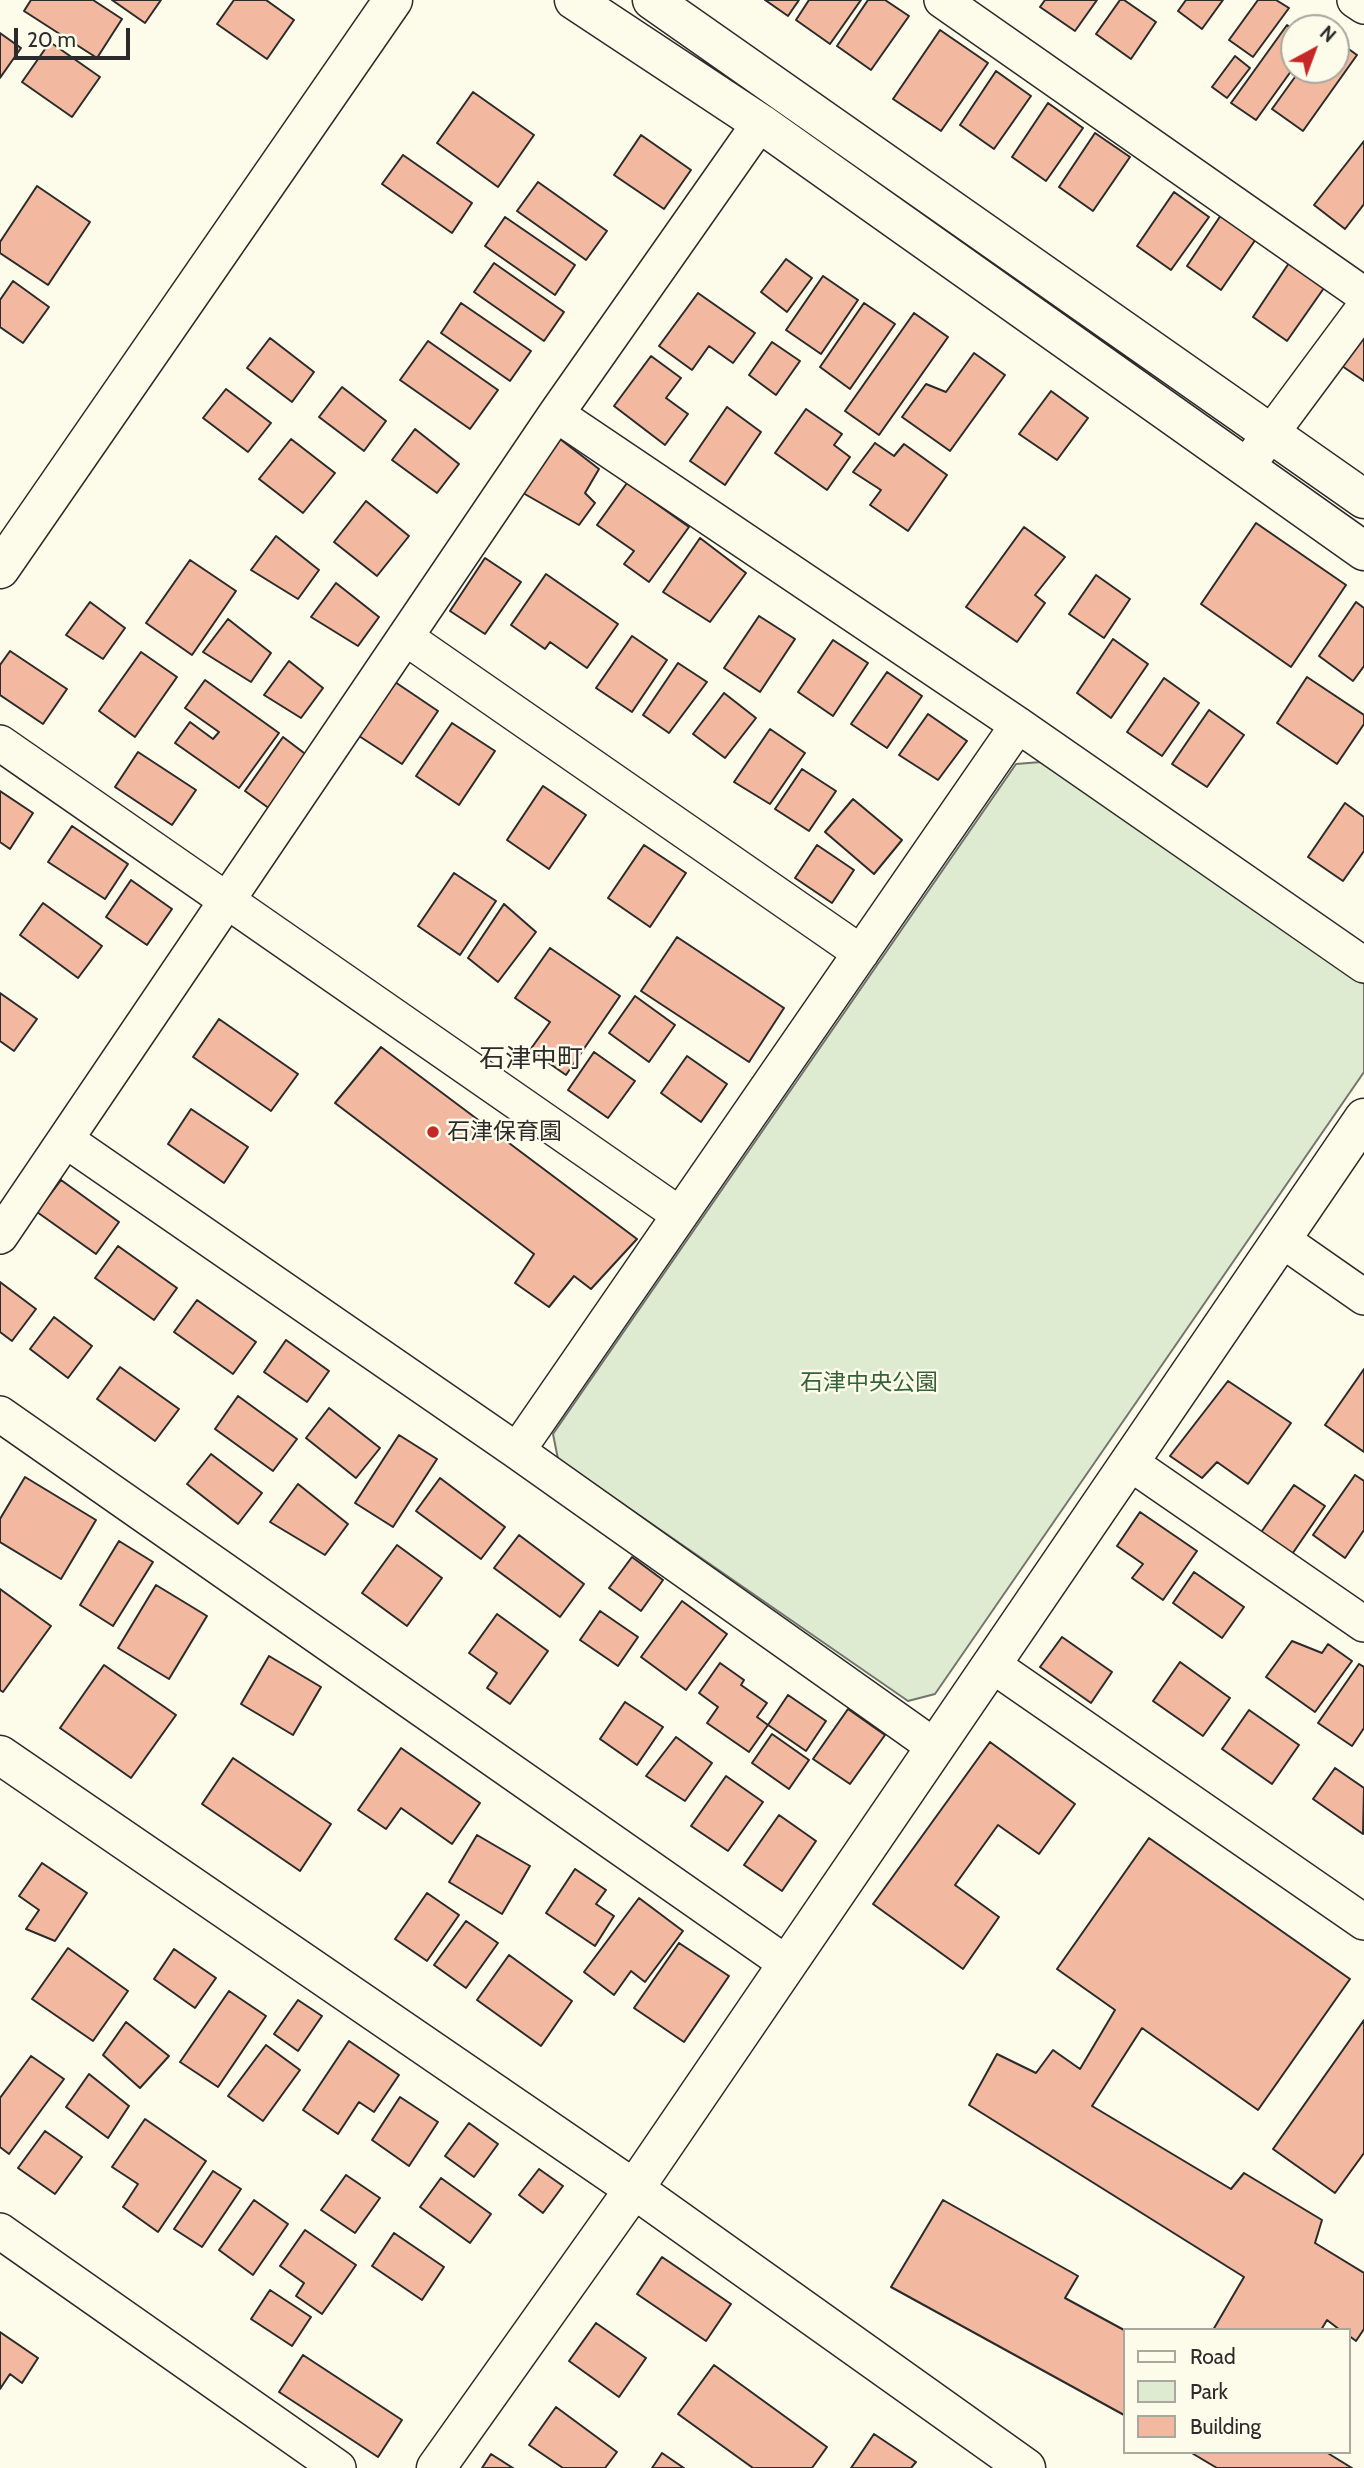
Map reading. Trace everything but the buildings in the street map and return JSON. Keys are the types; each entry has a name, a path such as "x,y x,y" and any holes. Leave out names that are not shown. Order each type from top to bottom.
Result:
{"street":[{"path":"0,569 393,0"},
{"path":"574,0 760,123 1364,551"},
{"path":"652,0 1269,435 1364,499"},
{"path":"942,0 1364,295"},
{"path":"1355,0 1364,6"},
{"path":"0,1236 556,414 760,123"},
{"path":"1246,467 1364,308"},
{"path":"556,414 1018,725 1364,965"},
{"path":"405,637 861,953"},
{"path":"517,1451 1018,725"},
{"path":"0,743 680,1215"},
{"path":"436,2468 634,2189 1364,1118"},
{"path":"66,1140 517,1451 935,1747"},
{"path":"1281,1239 1364,1297"},
{"path":"0,1414 787,1964"},
{"path":"1129,1462 1364,1624"},
{"path":"991,1664 1364,1922"},
{"path":"0,1755 634,2189 1026,2468"},
{"path":"0,2231 338,2468"}],"green space":[{"name":"石津中央公園","path":"1041,762 1364,984 1364,1072 935,1694 908,1701 558,1459 553,1434 1016,764"}],"place":[{"name":"石津保育園","path":"433,1132"}],"district":[{"name":"石津中町","path":"531,1059"}]}
